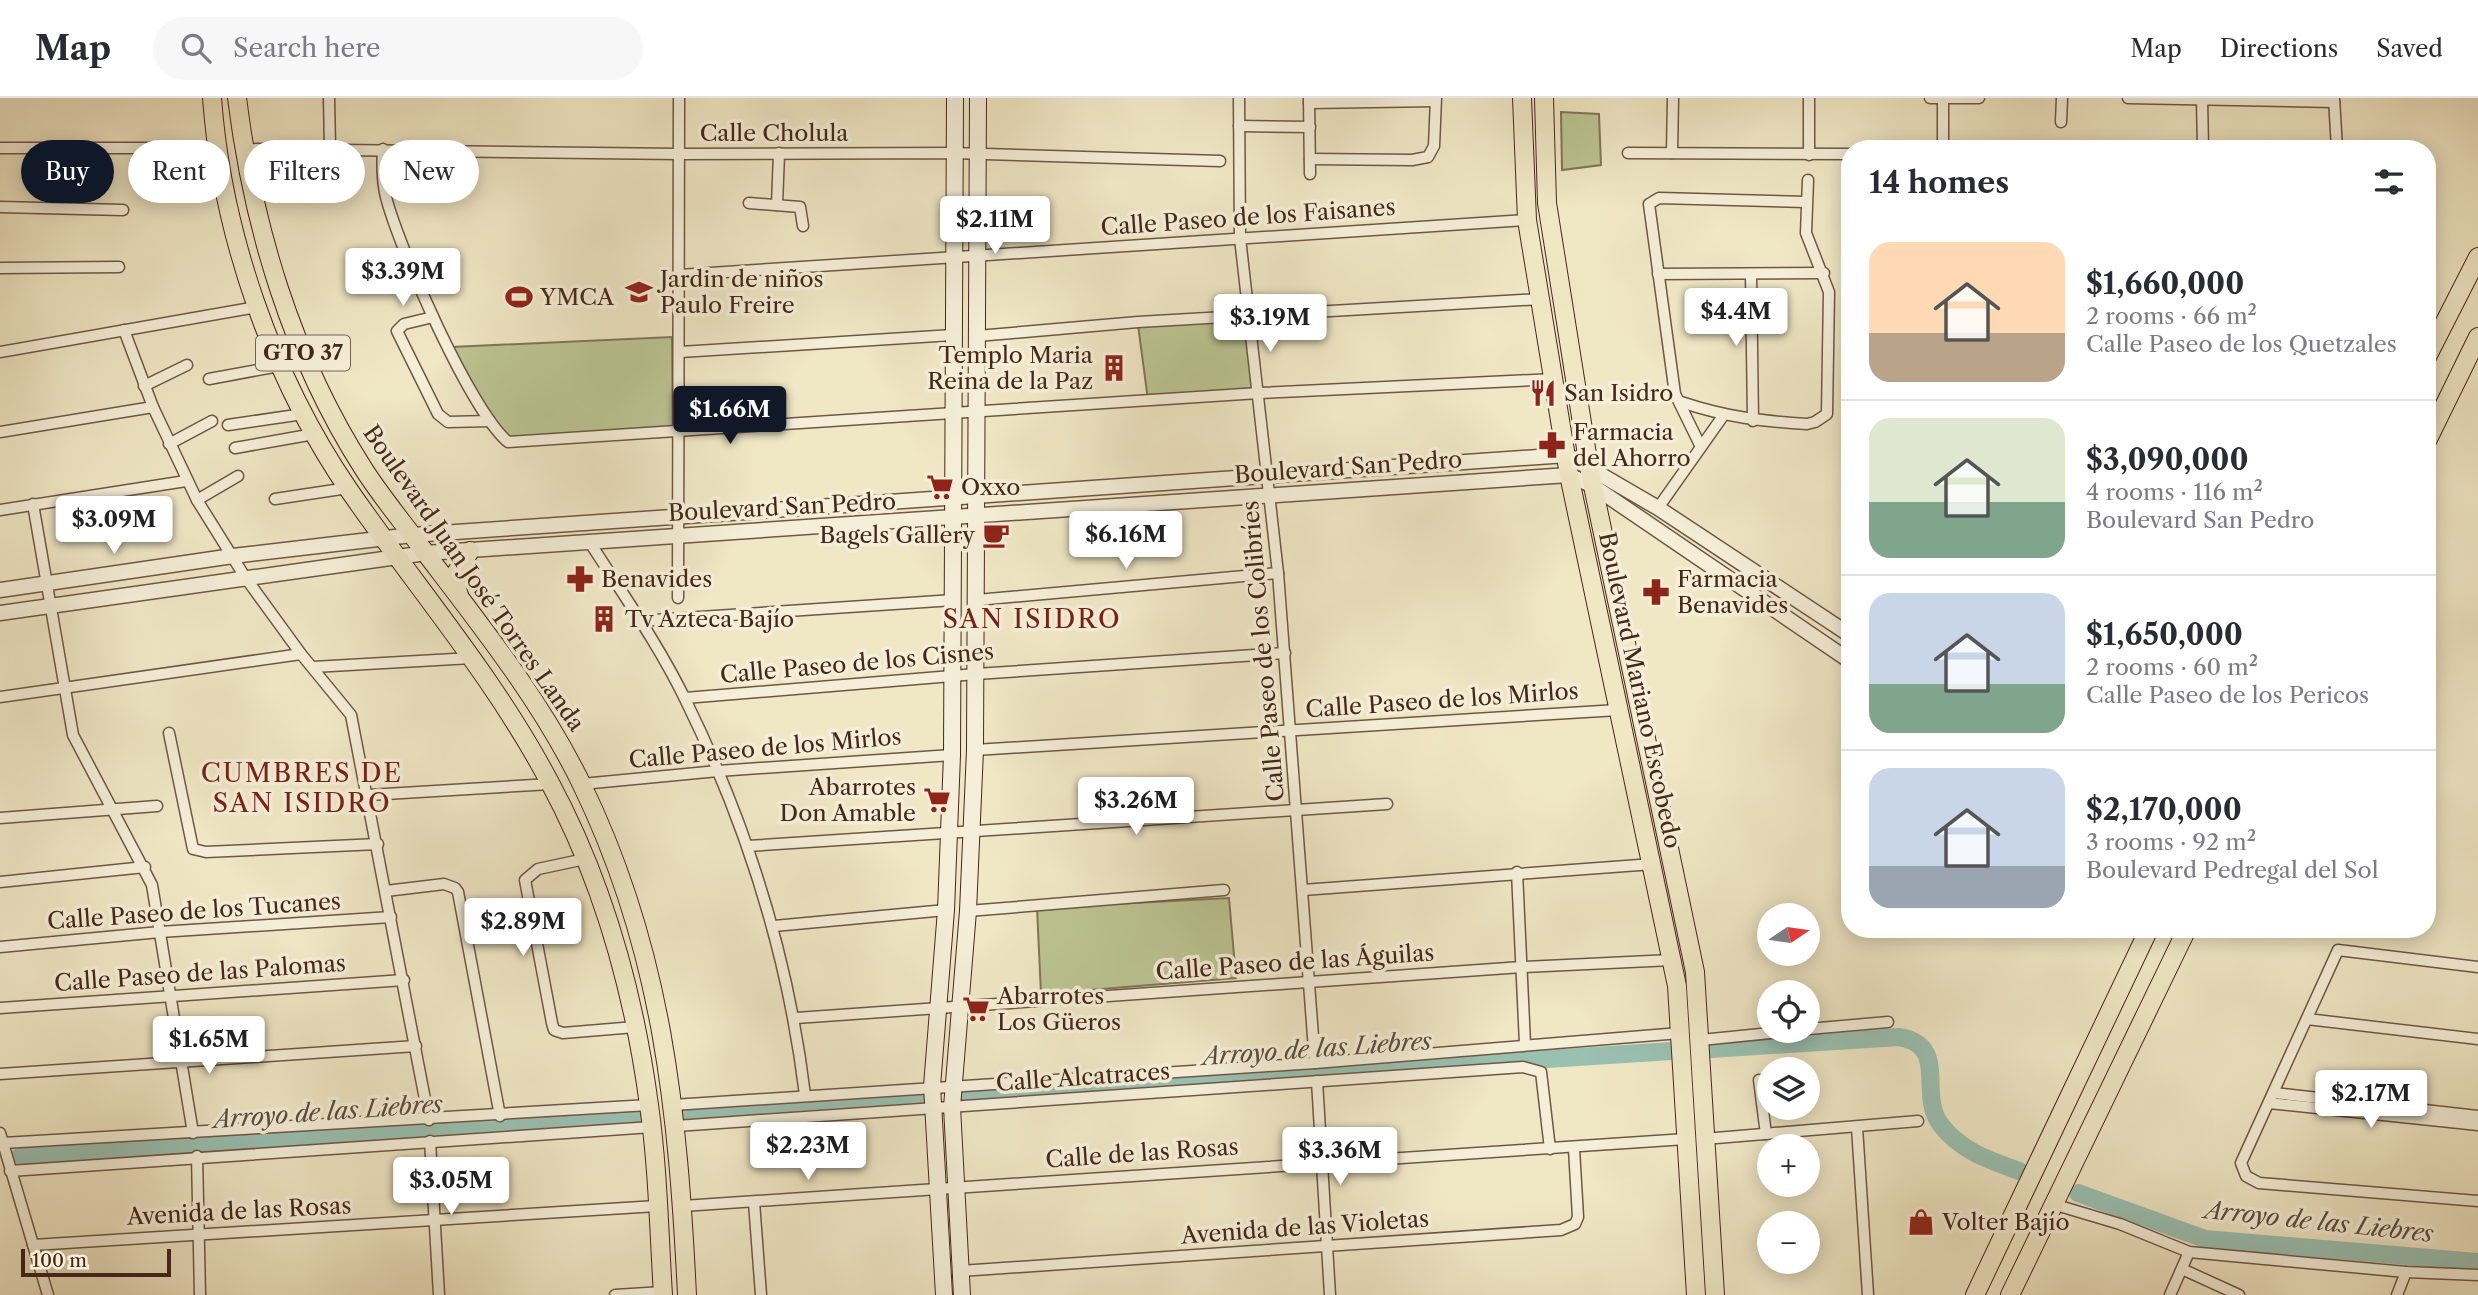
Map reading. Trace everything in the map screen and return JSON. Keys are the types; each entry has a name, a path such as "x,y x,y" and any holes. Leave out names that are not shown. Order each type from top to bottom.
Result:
{"main road":[{"name":"Boulevard Juan José Torres Landa","path":"212,98 217,140"},
{"name":"Boulevard Juan José Torres Landa","path":"237,98 244,149"},
{"path":"944,1295 932,1086 946,910 952,755 955,415 952,259 955,98"},
{"path":"962,1295 952,1107 962,1006 975,750 978,98"},
{"name":"Boulevard Mariano Escobedo","path":"1522,98 1527,220 1569,475 1672,960 1680,1033 1696,1295"},
{"name":"Boulevard Mariano Escobedo","path":"1544,98 1547,203 1589,467 1696,981 1715,1295"},
{"name":"Boulevard Juan José Torres Landa","path":"229,203 257,307 279,366 303,414 348,488 472,658 551,784 585,859 614,938 635,1027 649,1105 663,1294"},
{"name":"Boulevard Juan José Torres Landa","path":"257,203 269,255 296,336 362,467 518,679 558,740 582,785 613,858 642,940 663,1032 676,1126 687,1295"},
{"path":"2436,339 2478,257"},
{"path":"2436,423 2478,337"},
{"path":"461,603 454,576 470,551"},
{"path":"1974,1294 2145,938"},
{"path":"2010,1295 2056,1205 2072,1166 2183,938"}],"street":[{"path":"329,98 330,140"},
{"path":"677,598 679,98"},
{"name":"Calle Paseo de los Colibríes","path":"1239,98 1240,238 1278,573 1292,730 1315,1063"},
{"path":"1672,153 1673,98"},
{"path":"1809,98 1809,155"},
{"path":"1930,98 1979,98"},
{"path":"1944,98 1944,140"},
{"path":"2061,122 2062,98"},
{"path":"2128,98 2334,100 2336,140"},
{"path":"2202,98 2203,140"},
{"path":"1310,159 1412,160 1428,157 1434,146 1435,99 1309,100 1310,174"},
{"path":"1239,126 1310,127"},
{"path":"0,148 128,148"},
{"name":"Calle Cholula","path":"479,151 679,154 953,153 1220,161"},
{"path":"777,205 779,153"},
{"path":"1628,153 1841,154"},
{"path":"1681,402 1723,416 1753,421 1807,424 1827,414 1830,305 1824,273 1809,244 1806,202 1808,180"},
{"path":"1700,445 1673,383 1649,211 1653,200 1806,202"},
{"path":"388,203 433,317 490,421 508,442 977,414 1259,393 1555,379"},
{"path":"749,203 800,207 803,226"},
{"path":"0,207 122,210"},
{"name":"Calle Paseo de los Faisanes","path":"679,275 1527,220"},
{"path":"0,268 119,267"},
{"path":"1658,274 1824,273"},
{"path":"1751,274 1753,421"},
{"path":"977,336 1249,316 1541,299"},
{"path":"0,352 257,307"},
{"path":"433,317 404,324 397,331 438,414 448,422 490,421"},
{"path":"124,330 153,407 197,500 245,577 301,654 351,715 369,795 429,1119"},
{"path":"680,352 953,335"},
{"path":"144,386 187,365"},
{"path":"208,379 279,366"},
{"path":"0,432 153,407"},
{"path":"228,425 303,414"},
{"path":"1658,508 1723,416"},
{"path":"169,444 212,421"},
{"path":"235,447 314,434"},
{"path":"1567,455 1658,508 1841,629"},
{"name":"Boulevard San Pedro","path":"0,590 233,556 412,535 1567,455"},
{"name":"Boulevard San Pedro","path":"0,613 426,553 976,518 1569,475 1593,486 1841,655"},
{"path":"197,500 238,477"},
{"path":"0,510 186,481"},
{"path":"275,499 348,488"},
{"path":"33,505 73,735 145,867 152,885 193,1133"},
{"path":"534,525 536,546"},
{"path":"589,541 685,698 748,846 774,926 796,1018 805,1096"},
{"path":"976,600 1278,573"},
{"path":"639,621 954,600"},
{"name":"Calle Paseo de los Cisnes","path":"685,698 976,674 1285,653"},
{"path":"0,697 301,654"},
{"path":"313,667 472,658"},
{"name":"Calle Paseo de los Mirlos","path":"975,750 1618,710"},
{"path":"169,733 192,849 206,852 378,844"},
{"name":"Calle Paseo de los Mirlos","path":"582,785 718,771 952,755"},
{"path":"369,795 551,784"},
{"path":"748,846 1387,804"},
{"path":"0,818 157,806"},
{"path":"585,859 538,869 525,880 551,1023 554,1030 563,1034 635,1027"},
{"path":"1303,890 1653,864"},
{"path":"0,882 145,867"},
{"path":"1517,872 1525,1044"},
{"path":"386,891 444,884 458,892 500,1116"},
{"path":"968,911 1224,890"},
{"path":"774,926 946,910"},
{"name":"Calle Paseo de los Tucanes","path":"0,947 160,932 391,918"},
{"path":"2478,967 2338,950 2241,1163 2246,1176 2259,1183 2478,1201"},
{"name":"Calle Paseo de las Águilas","path":"796,1018 1310,984 1522,967 1672,960"},
{"name":"Calle Paseo de las Palomas","path":"0,1008 404,980"},
{"path":"2307,1019 2478,1039"},
{"path":"1820,1028 1888,1022"},
{"path":"673,1105 1315,1063 1680,1033"},
{"path":"1701,1040 1757,1034"},
{"path":"0,1074 416,1046"},
{"name":"Calle Alcatraces","path":"676,1126 1535,1068 1541,1072 1543,1080 1550,1149"},
{"path":"1317,1081 1330,1295"},
{"path":"2271,1098 2478,1116"},
{"path":"2271,1098 2478,1125"},
{"path":"48,1295 2,1141 500,1116 649,1105"},
{"path":"1764,1120 1766,1134 1918,1121"},
{"path":"10,1169 652,1127"},
{"path":"1857,1127 1868,1295"},
{"path":"1704,1139 1757,1135"},
{"name":"Calle de las Rosas","path":"936,1189 1323,1162 1574,1149 1686,1139"},
{"path":"430,1141 439,1295"},
{"name":"Avenida de las Violetas","path":"960,1271 1570,1228 1575,1223 1579,1207 1574,1149"},
{"path":"197,1156 200,1295"},
{"path":"682,1206 936,1189"},
{"path":"754,1202 761,1295"},
{"path":"2056,1205 2120,1224 2189,1252 2406,1272 2478,1275"},
{"name":"Avenida de las Rosas","path":"33,1245 657,1206"},
{"path":"2170,1295 2189,1252"},
{"path":"2182,1269 2239,1295"},
{"path":"2397,1295 2406,1272"},
{"path":"615,1295 663,1294"}],"green space":[{"path":"1561,112 1599,114 1601,165 1562,170"},
{"path":"1246,321 1253,389 1148,400 1138,325"},
{"path":"672,337 673,427 509,439 490,416 452,347"},
{"path":"1229,898 1236,978 1041,994 1037,908"}],"waterway":[{"name":"Arroyo de las Liebres","path":"1710,1049 1899,1037 1914,1042 1924,1050 1928,1060 1931,1099 1934,1113 1941,1125 1957,1142 1967,1148 2019,1171"},
{"name":"Arroyo de las Liebres","path":"966,1096 1672,1051"},
{"name":"Arroyo de las Liebres","path":"685,1114 920,1099"},
{"name":"Arroyo de las Liebres","path":"19,1157 640,1116"},
{"name":"Arroyo de las Liebres","path":"2078,1193 2205,1239 2478,1262"}],"place":[{"name":"Jardin de niños Paulo Freire","path":"639,292"},
{"name":"YMCA","path":"519,297"},
{"name":"Templo Maria Reina de la Paz","path":"1114,368"},
{"name":"San Isidro","path":"1543,393"},
{"name":"Farmacia del Ahorro","path":"1552,445"},
{"name":"Oxxo","path":"940,487"},
{"name":"Bagels Gallery","path":"996,535"},
{"name":"Benavides","path":"580,579"},
{"name":"Farmacia Benavides","path":"1656,592"},
{"name":"Tv Azteca Bajío","path":"604,619"},
{"name":"Abarrotes Don Amable","path":"937,800"},
{"name":"Abarrotes Los Güeros","path":"976,1009"},
{"name":"Volter Bajío","path":"1921,1222"}],"district":[{"name":"SAN ISIDRO","path":"1032,619"},
{"name":"CUMBRES DE SAN ISIDRO","path":"302,788"}]}
